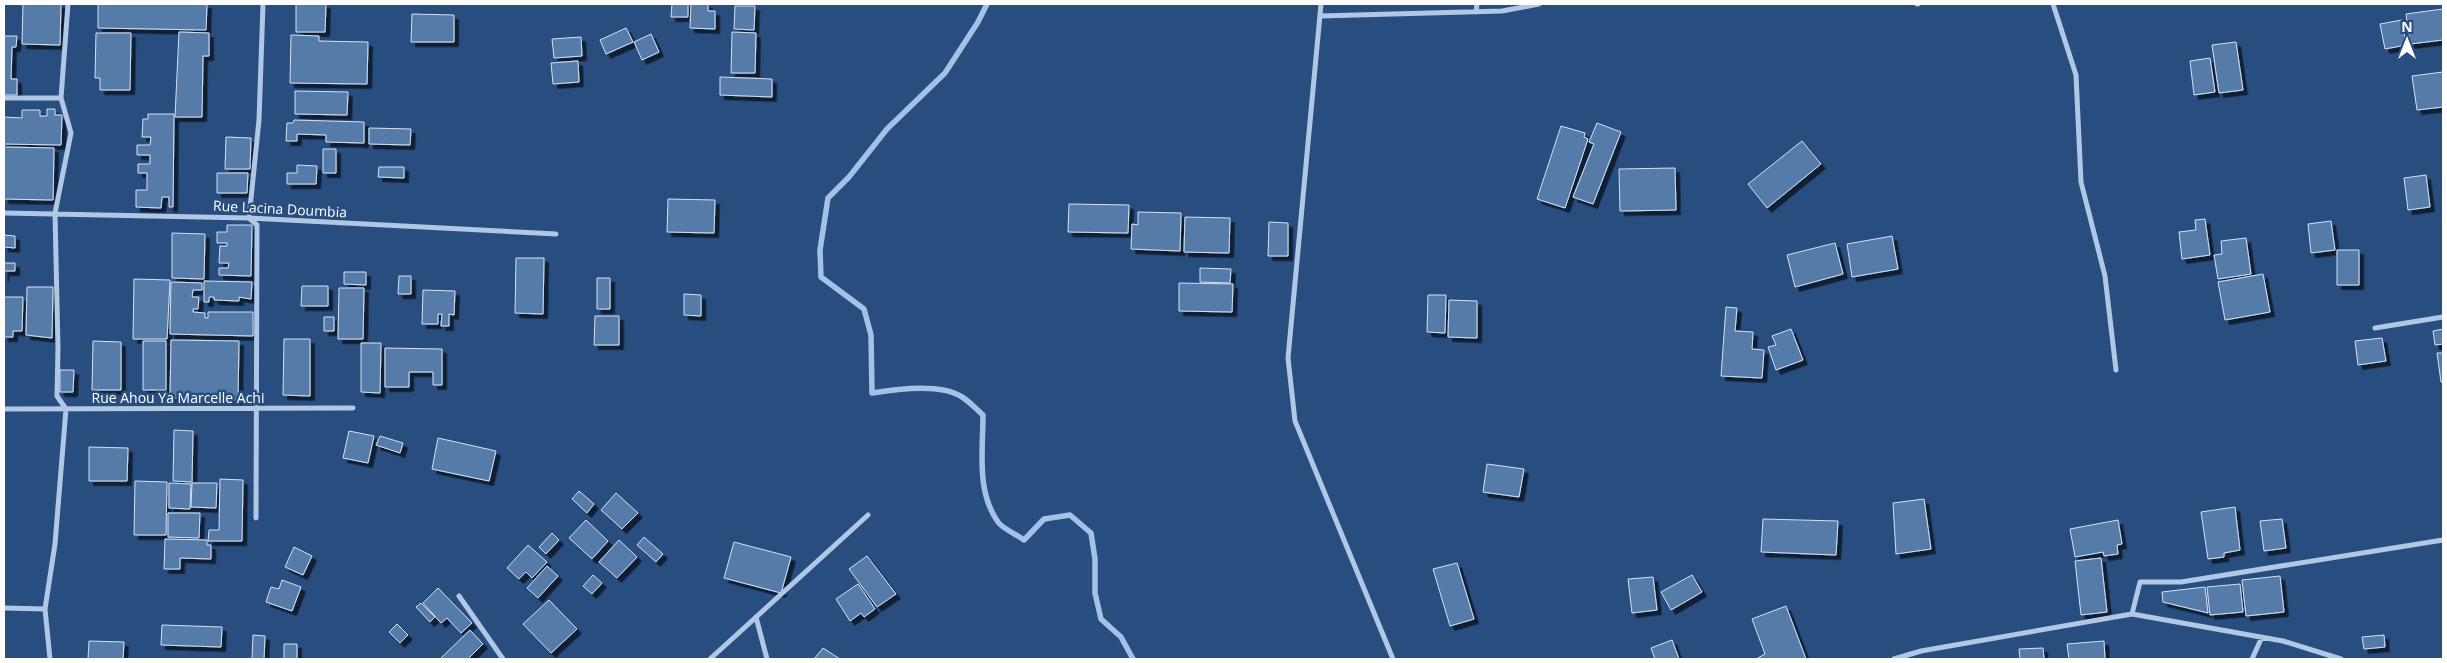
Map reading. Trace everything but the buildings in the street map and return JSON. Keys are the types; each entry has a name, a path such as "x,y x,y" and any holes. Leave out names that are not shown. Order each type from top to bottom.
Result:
{"street":[{"path":"50,659 45,609 55,544 66,410 57,396 58,349 55,213 71,134 61,98 68,4"},
{"path":"256,518 257,225 249,218 259,120 263,4"},
{"path":"1321,4 1288,358 1295,421 1394,659"},
{"path":"1476,12 1477,4"},
{"path":"1320,16 1502,11 1539,4"},
{"path":"2053,4 2076,75 2081,182 2105,276 2116,370"},
{"path":"4,98 61,98"},
{"name":"Rue Lacina Doumbia","path":"4,212 249,218 556,234"},
{"path":"2374,328 2443,317"},
{"name":"Rue Ahou Ya Marcelle Achi","path":"4,409 353,408"},
{"path":"710,659 868,515"},
{"path":"2132,614 2140,582 2181,582 2443,540"},
{"path":"459,596 503,659"},
{"path":"4,608 45,609"},
{"path":"1894,659 1921,650 2132,614 2283,641 2341,659"},
{"path":"756,617 767,659"},
{"path":"2252,659 2262,637"}],"waterway":[{"path":"987,4 978,22 945,73 887,129 849,177 828,198 820,250 821,277 864,309 871,335 872,393 918,388 942,390 962,397 983,415 982,470 986,497 1000,525 1024,540 1044,519 1070,515 1091,533 1095,559 1095,593 1101,619 1121,637 1133,659"}]}
